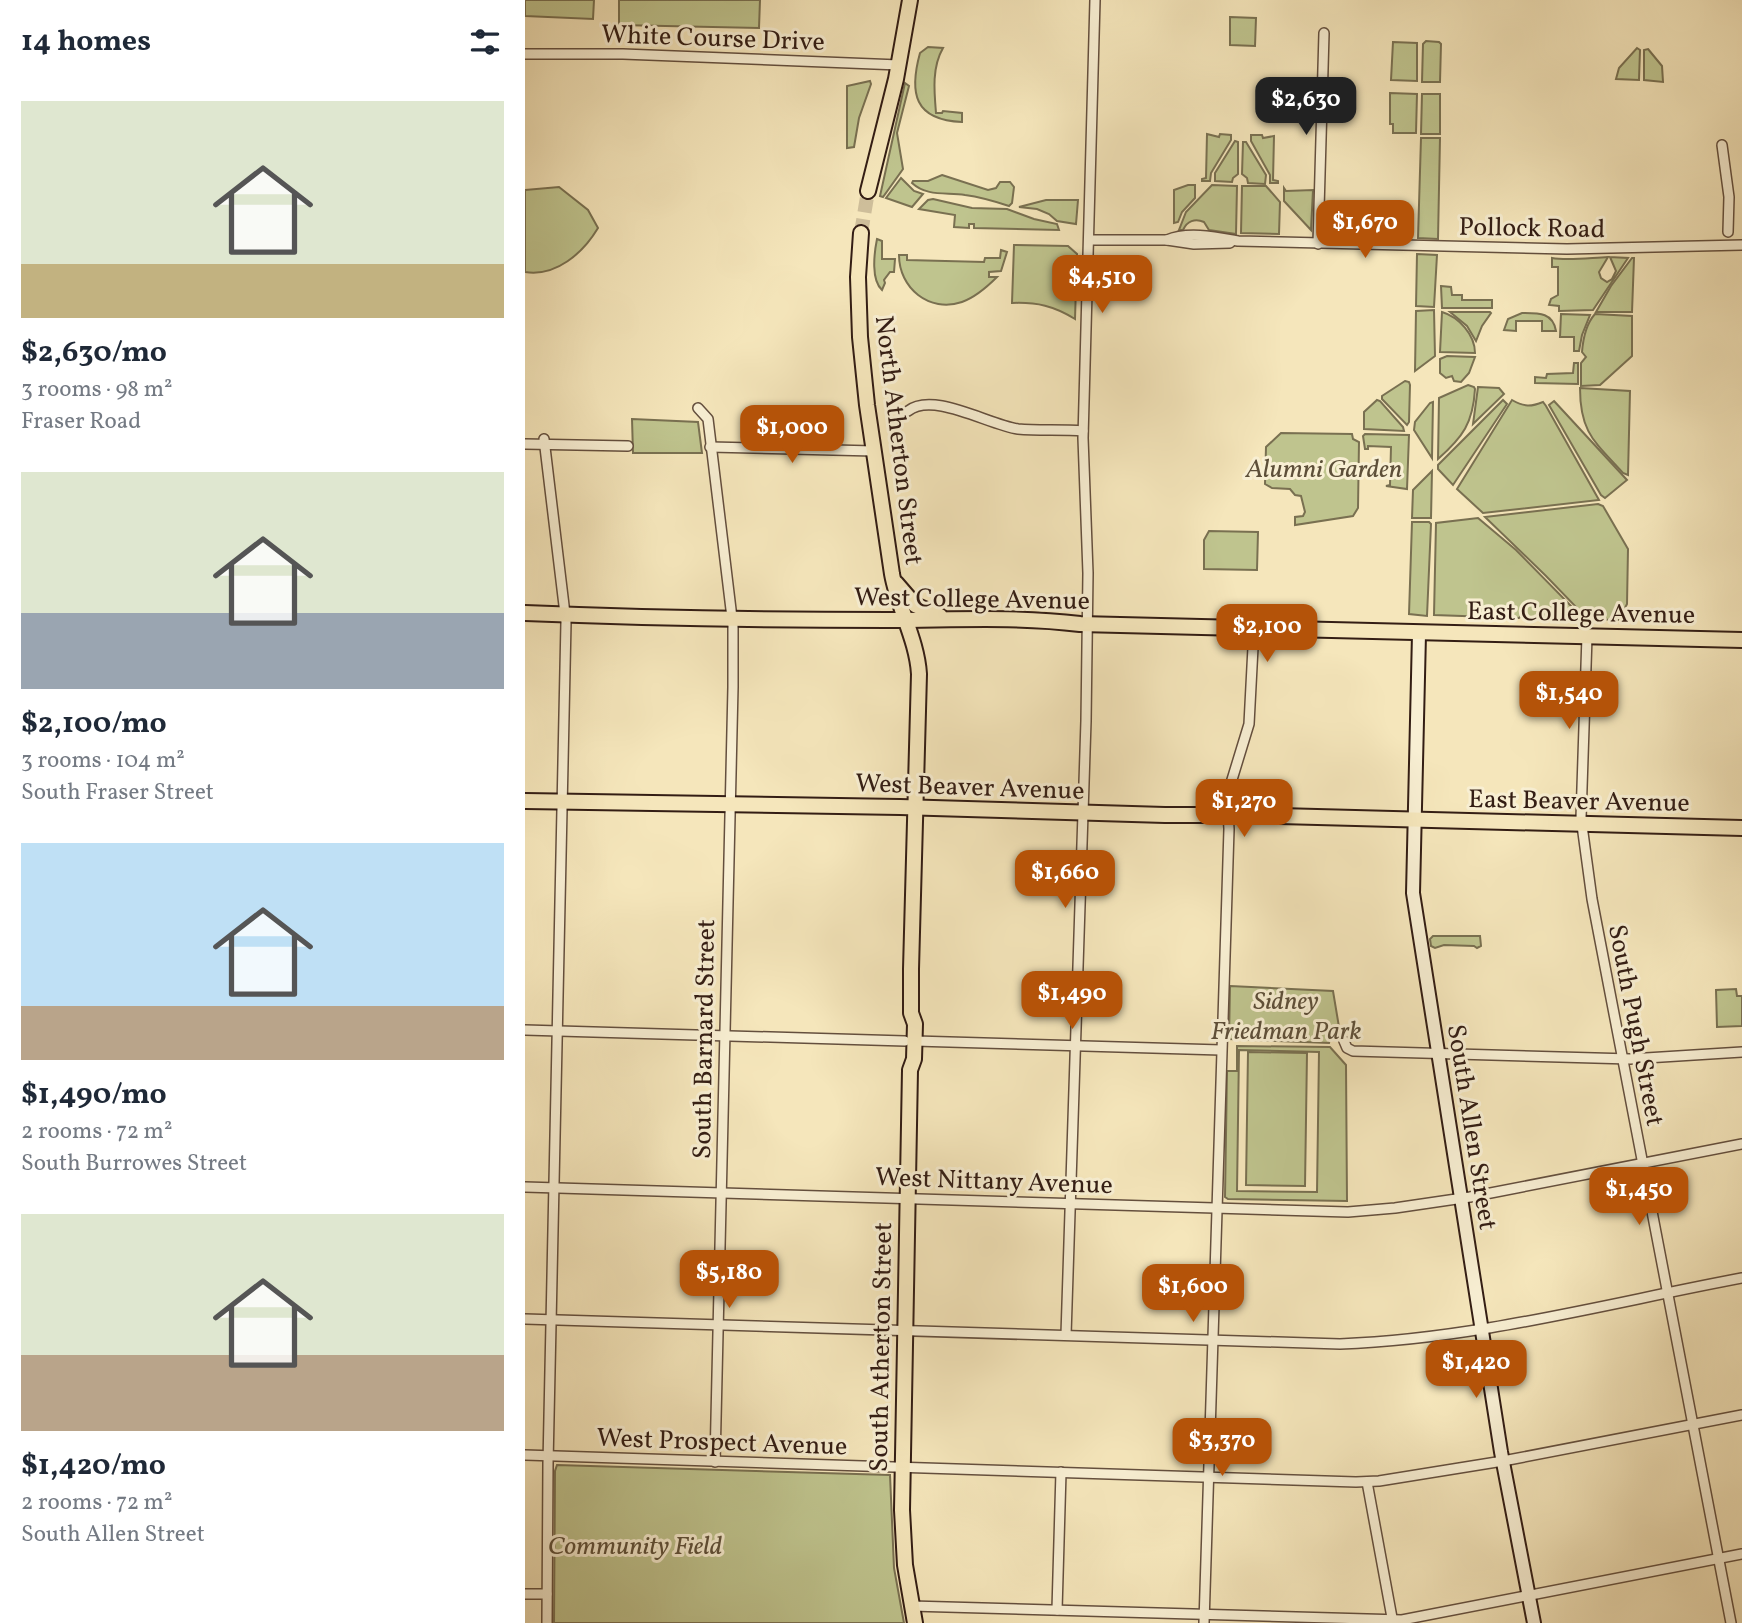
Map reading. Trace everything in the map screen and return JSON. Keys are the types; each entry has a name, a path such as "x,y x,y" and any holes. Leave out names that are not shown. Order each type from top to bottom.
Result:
{"main road":[{"path":"869,191 899,65 910,0"},
{"name":"North Atherton Street","path":"861,233 858,315 892,575 903,615"},
{"path":"892,575 899,589 915,605 955,620"},
{"name":"West College Avenue","path":"525,613 732,617 903,615 955,620 1034,620 1419,634"},
{"name":"South Atherton Street","path":"903,615 918,666 911,1013 915,1024 910,1041 914,1059 910,1070 902,1467 903,1537 915,1623"},
{"name":"East College Avenue","path":"1419,634 1742,640"},
{"name":"West Beaver Avenue","path":"525,801 1414,820"},
{"name":"East Beaver Avenue","path":"1414,820 1742,828"}],"street":[{"path":"1066,1335 1088,624 1083,431 1095,0"},
{"path":"1318,244 1324,33"},
{"name":"White Course Drive","path":"525,54 623,54 899,65"},
{"path":"1722,145 1729,197 1728,232"},
{"name":"Pollock Road","path":"1089,240 1558,249 1742,245"},
{"path":"908,411 919,405 930,404 1006,427 1083,431"},
{"name":"South Barnard Street","path":"698,408 708,419 732,617 733,687 715,1462"},
{"path":"525,444 544,442 628,446"},
{"path":"544,442 565,613 547,1623"},
{"path":"710,447 874,451"},
{"path":"1204,1619 1229,829 1227,792 1249,724 1254,628"},
{"name":"South Allen Street","path":"1419,634 1413,894 1503,1461 1534,1623"},
{"name":"South Pugh Street","path":"1587,636 1582,824 1594,909 1731,1623"},
{"path":"525,1030 1221,1050"},
{"path":"1343,1041 1346,1048 1353,1051 1440,1055 1623,1059 1742,1052"},
{"name":"West Nittany Avenue","path":"525,1188 1351,1212 1461,1198 1742,1144"},
{"path":"525,1319 1341,1344 1379,1342 1482,1328 1742,1278"},
{"name":"West Prospect Avenue","path":"525,1455 1367,1482 1503,1461 1742,1415"},
{"path":"1057,1610 1061,1472"},
{"path":"1367,1482 1393,1622"},
{"path":"911,1606 1057,1610 1204,1619 1393,1622 1742,1555"},
{"path":"525,1594 547,1594"}],"green space":[{"path":"525,0 594,0 593,19 525,16"},
{"path":"619,0 760,0 759,28 619,25"},
{"path":"1230,17 1256,18 1255,46 1230,45"},
{"path":"1426,41 1441,44 1440,82 1422,82 1423,44"},
{"path":"1393,42 1417,43 1417,81 1391,80"},
{"path":"928,47 943,48 935,71 936,113 962,113 962,122 934,116 919,102 915,80 917,67 920,53"},
{"path":"1637,48 1640,50 1639,80 1616,79 1619,68"},
{"path":"1648,49 1662,66 1663,82 1644,80 1644,50"},
{"path":"870,81 854,147 847,148 847,86"},
{"path":"905,83 909,86 897,133 903,169 883,197 880,196"},
{"path":"1390,93 1417,94 1416,133 1393,133 1393,124 1390,124"},
{"path":"1422,94 1440,94 1440,134 1421,134"},
{"path":"1207,134 1219,137 1220,134 1231,135 1231,140 1211,173 1210,181 1202,181 1206,178"},
{"path":"1251,135 1262,135 1263,138 1274,136 1273,180 1278,183 1270,183 1270,175 1251,141"},
{"path":"1421,138 1440,138 1438,239 1418,238"},
{"path":"1235,141 1238,142 1238,174 1232,182 1215,181 1215,173"},
{"path":"1243,142 1246,142 1266,175 1265,184 1248,183 1242,174"},
{"path":"942,175 988,190 996,188 1000,182 1010,182 1014,187 1012,203 1009,206 971,196 931,192 912,183 928,181"},
{"path":"901,178 914,191 923,194 912,207 886,198"},
{"path":"1195,185 1195,198 1182,212 1178,222 1174,223 1174,190"},
{"path":"1212,185 1237,186 1236,234 1209,230 1204,222 1197,220 1189,222 1183,230 1179,230 1186,212"},
{"path":"1242,186 1266,186 1280,202 1279,234 1241,233"},
{"path":"559,187 588,210 598,228 585,246 568,261 547,271 525,272 525,190"},
{"path":"1284,188 1286,191 1313,190 1311,230 1284,201"},
{"path":"933,199 972,208 1007,209 1057,224 1059,230 974,228 974,224 969,224 969,228 954,227 955,215 919,209"},
{"path":"1046,200 1078,200 1076,224 1057,221 1037,209 1019,207"},
{"path":"877,239 882,241 882,259 895,259 894,272 890,272 884,280 882,290 875,273"},
{"path":"1014,245 1068,246 1077,254 1075,319 1045,306 1012,303"},
{"path":"1001,250 1007,252 1001,271 989,272 989,277 997,277 962,302 938,304 928,301 910,287 900,267 899,255 907,255 907,260 984,262 985,258 1000,258"},
{"path":"1417,254 1437,255 1434,307 1416,306"},
{"path":"1608,257 1599,272 1601,278 1607,282 1616,271 1610,257 1628,258 1593,310 1559,311 1559,306 1549,305 1551,299 1558,295 1558,267 1552,267 1552,258"},
{"path":"1632,258 1632,312 1596,312 1611,286"},
{"path":"1441,286 1451,287 1452,295 1462,295 1462,300 1492,300 1492,308 1442,308"},
{"path":"1434,310 1435,356 1415,371 1416,311"},
{"path":"1442,312 1465,328 1475,353 1440,352"},
{"path":"1450,312 1491,313 1476,341 1467,326"},
{"path":"1522,313 1548,317 1556,331 1542,331 1542,321 1516,321 1516,331 1504,330 1508,319"},
{"path":"1561,314 1590,315 1579,351 1574,351 1574,337 1560,337"},
{"path":"1595,314 1632,316 1632,356 1600,385 1581,386 1581,363 1586,357 1582,352 1583,342 1587,327"},
{"path":"1447,356 1475,357 1469,373 1461,382 1454,381 1452,376 1446,378 1440,373 1440,359"},
{"path":"1574,363 1578,363 1578,384 1535,383 1535,377 1546,378 1547,374 1573,373"},
{"path":"1405,381 1410,385 1407,425 1382,399 1382,396"},
{"path":"1468,385 1475,389 1469,420 1454,444 1438,459 1439,398"},
{"path":"1478,387 1499,388 1504,394 1473,424"},
{"path":"1580,388 1630,391 1628,475 1604,453 1591,436 1583,416"},
{"path":"1377,400 1404,431 1364,429 1364,412"},
{"path":"1503,400 1507,404 1453,485 1438,469 1438,465"},
{"path":"1512,400 1527,406 1543,402 1599,500 1483,513 1457,489"},
{"path":"1554,401 1627,480 1605,498 1549,405"},
{"path":"1433,402 1432,458 1414,430 1415,422"},
{"path":"632,419 698,422 702,453 633,453"},
{"name":"Alumni Garden","path":"1281,433 1352,434 1353,439 1359,442 1358,508 1353,516 1295,525 1295,517 1303,516 1305,512 1301,496 1295,495 1290,489 1272,488 1265,484 1266,447"},
{"path":"1365,434 1409,435 1407,489 1386,486 1390,485 1391,447 1368,446 1368,449 1365,449"},
{"path":"1432,471 1431,518 1412,518 1413,490"},
{"path":"1598,504 1603,506 1628,549 1627,604 1619,620 1585,619 1546,576 1485,517"},
{"path":"1478,518 1516,550 1577,612 1575,619 1527,618 1524,613 1519,618 1434,615 1436,523"},
{"path":"1412,522 1431,524 1427,616 1409,614"},
{"path":"1209,531 1258,532 1257,570 1204,569 1204,540"},
{"path":"1433,936 1480,936 1481,946 1477,948 1444,945 1435,948 1431,946 1430,939"},
{"name":"Sidney Friedman Park","path":"1230,986 1333,991 1341,1039 1330,1039 1329,1043 1229,1039"},
{"path":"1736,989 1737,996 1742,996 1742,1026 1717,1027 1716,990"},
{"path":"1237,1046 1330,1047 1346,1065 1347,1201 1225,1197 1227,1071 1237,1071","holes":["1239,1050 1319,1052 1317,1192 1237,1191"]},
{"path":"1248,1052 1307,1053 1305,1186 1246,1185"},
{"name":"Community Field","path":"557,1465 890,1475 894,1568 904,1623 554,1623"}],"tunnel":[{"path":"861,233 868,191"}]}
